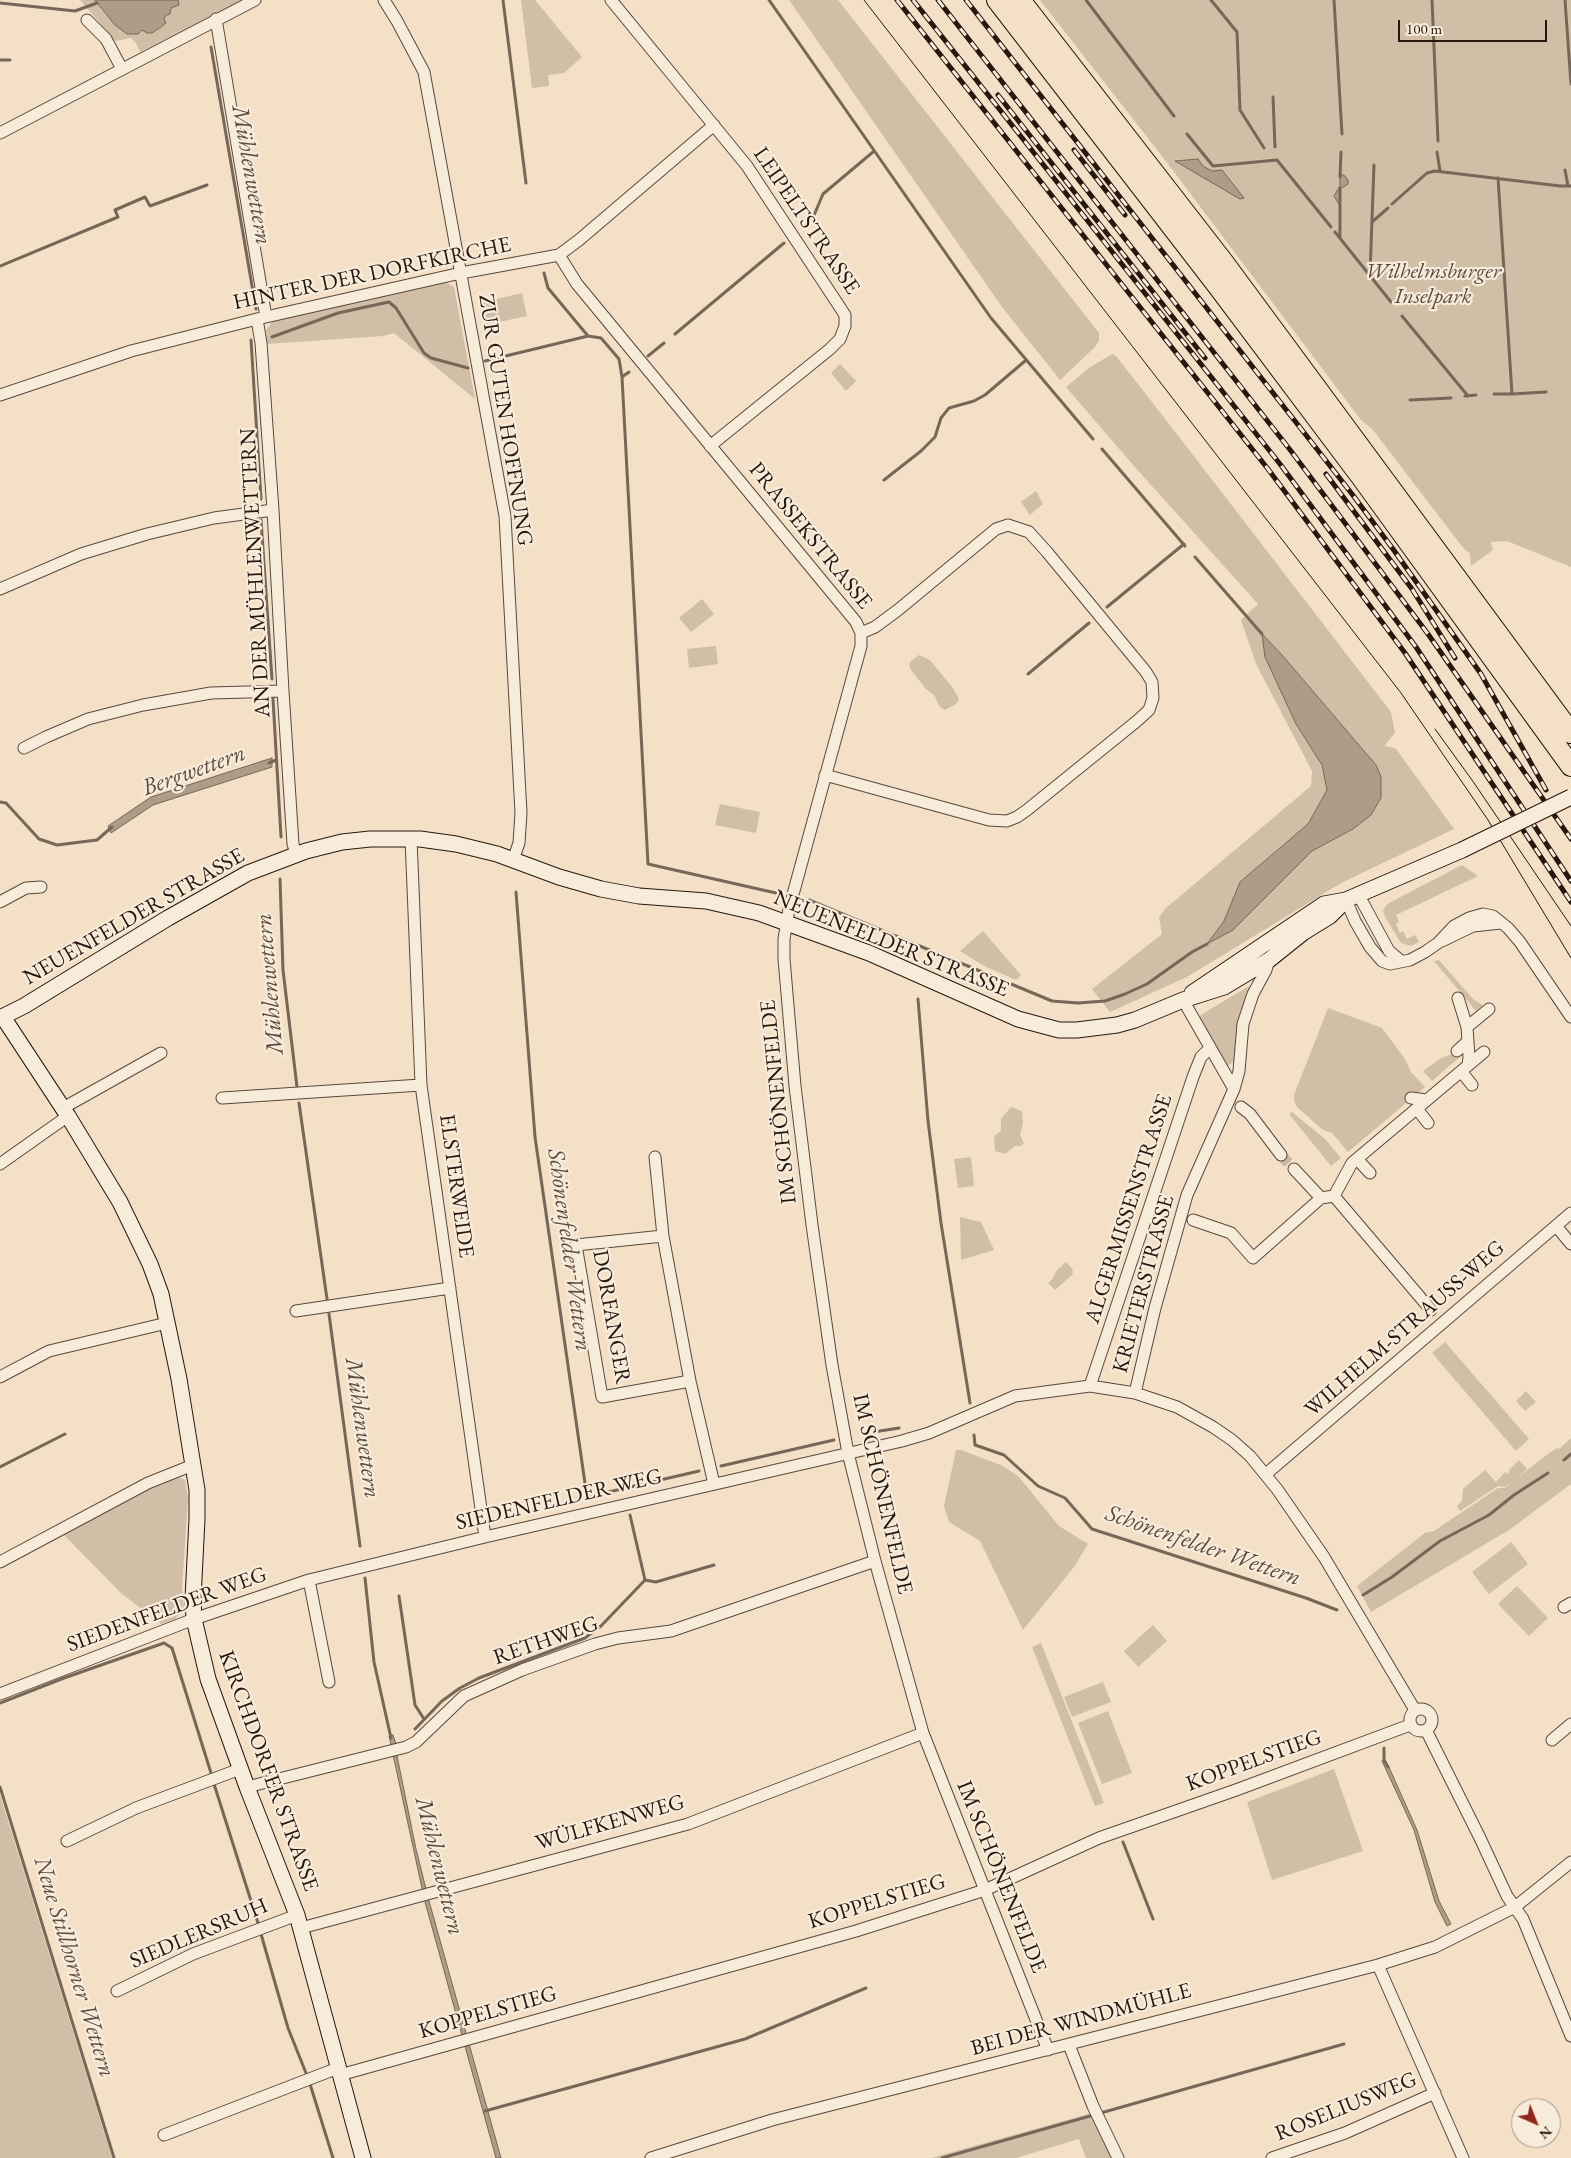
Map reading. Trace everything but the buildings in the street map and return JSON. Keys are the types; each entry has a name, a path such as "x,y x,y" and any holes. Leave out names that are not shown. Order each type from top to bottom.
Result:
{"highway":[{"path":"997,0 1217,284 1362,478 1571,766"},
{"path":"1020,0 1224,263 1571,733"}],"main road":[{"name":"NEUENFELDER STRASSE","path":"1182,1000 1324,904 1352,897 1462,850 1571,797"},
{"name":"NEUENFELDER STRASSE","path":"2,1017 233,880 296,854 357,840 410,838 456,844 513,860 559,877 601,889 639,896 706,901 732,906 786,922 870,953 1018,1019 1059,1030 1078,1030 1117,1025 1135,1020 1182,1000 1224,987 1269,960 1304,932 1330,916 1352,897"},
{"name":"KIRCHDORFER STRASSE","path":"2,1017 65,1112 135,1231 161,1294 194,1466 198,1507 193,1572 194,1619 212,1693 299,1922 362,2158"}],"street":[{"path":"0,133 255,0"},
{"name":"ZUR GUTEN HOFFNUNG","path":"384,0 398,21 424,72 505,516 521,813 519,843 513,860"},
{"name":"LEIPELTSTRASSE","path":"611,0 752,173 844,315 845,326 840,338 830,349 710,446"},
{"name":"AN DER MÜHLENWETTERN","path":"216,19 261,318 261,343 274,510 293,844 296,854"},
{"path":"87,20 106,39 122,69"},
{"name":"HINTER DER DORFKIRCHE","path":"0,395 131,351 261,318 461,273 558,255 580,240 714,125"},
{"name":"PRASSEKSTRASSE","path":"558,255 578,284 856,622 861,633 861,646 824,775 786,922"},
{"path":"0,588 81,554 147,534 214,518 274,510"},
{"path":"824,775 989,820 1007,821 1017,817 1147,712 1154,694 1152,682 1148,674 1030,532 1008,525 996,528 898,610 874,627 861,633"},
{"path":"24,748 88,719 143,705 211,693 283,690"},
{"name":"ELSTERWEIDE","path":"410,838 421,1084 485,1537"},
{"path":"0,902 26,888 42,887"},
{"path":"1352,897 1388,951 1395,959 1401,961 1416,957 1438,943 1473,926 1501,923 1520,942 1571,1018"},
{"name":"IM SCHÖNENFELDE","path":"786,922 784,958 795,1086 832,1365 848,1453 922,1733 1048,2050"},
{"name":"KRIETERSTRASSE","path":"1269,960 1266,970 1253,994 1244,1024 1239,1071 1234,1089 1188,1195 1150,1328 1135,1393 1177,1406 1203,1420 1232,1440 1266,1474 1324,1558 1415,1710 1422,1709 1429,1713 1431,1724 1426,1730 1507,1896 1523,1919 1571,2036"},
{"path":"1458,998 1467,1027 1468,1041 1465,1068 1472,1085"},
{"path":"1182,1000 1234,1089"},
{"path":"1467,1027 1489,1009"},
{"path":"1457,1051 1468,1041"},
{"name":"ALGERMISSENSTRASSE","path":"1090,1386 1199,1062 1210,1048"},
{"path":"1334,1196 1351,1159 1414,1104 1465,1068 1484,1052"},
{"path":"0,1164 65,1112 161,1053"},
{"path":"222,1098 421,1084"},
{"path":"1414,1104 1428,1123"},
{"path":"1241,1107 1250,1114 1281,1155"},
{"path":"656,1157 663,1236 690,1381 714,1484"},
{"path":"1351,1159 1370,1172"},
{"path":"1294,1169 1321,1198"},
{"path":"1193,1220 1231,1233 1253,1258 1321,1198 1334,1196 1352,1209 1405,1270 1431,1310"},
{"name":"WILHELM-STRAUSS-WEG","path":"1266,1474 1571,1213"},
{"path":"1556,1226 1571,1244"},
{"name":"DORFANGER","path":"663,1236 576,1245 602,1397 690,1381"},
{"path":"296,1311 450,1288"},
{"path":"0,1378 49,1351 167,1322"},
{"name":"SIEDENFELDER WEG","path":"0,1694 194,1619 309,1580 929,1433 1014,1396 1090,1386 1135,1393"},
{"path":"0,1562 148,1483 194,1466"},
{"name":"RETHWEG","path":"247,1788 395,1751 416,1742 464,1696 522,1670 594,1644 618,1638 671,1631 875,1561"},
{"path":"309,1580 329,1682"},
{"path":"1415,1710 1410,1717 1410,1725 1415,1730 1426,1730"},
{"path":"1552,1740 1571,1724"},
{"name":"KOPPELSTIEG","path":"164,2135 339,2072 466,2040 856,1931 985,1890 1099,1838 1236,1790 1410,1725"},
{"name":"WÜLFKENWEG","path":"299,1922 426,1895 688,1824 922,1733"},
{"path":"66,1841 136,1808 240,1769"},
{"name":"BEI DER WINDMÜHLE","path":"651,2158 682,2154 772,2120 1069,2045 1378,1964 1435,1947 1515,1907 1571,1862"},
{"name":"SIEDLERSRUH","path":"116,1992 193,1954 299,1922"},
{"path":"1378,1964 1463,2158"},
{"path":"1069,2045 1093,2106 1118,2158"},
{"name":"ROSELIUSWEG","path":"1272,2158 1345,2133 1434,2093"}],"green space":[{"path":"80,0 95,0 115,25 131,33 138,34 142,29 151,33 166,23 164,19 166,15 170,14 171,8 178,0 241,0 140,52 136,43 131,38 115,41"},
{"path":"521,0 535,0 582,57 564,73 548,75 549,86 532,88"},
{"path":"789,0 838,0 1099,333 1099,340 1095,347 1060,380 1002,307"},
{"name":"Wilhelmsburger Inselpark","path":"1040,0 1571,0 1571,567 1507,541 1491,542 1493,550 1471,566 1470,553 1464,549 1373,430 1361,420 1165,160"},
{"path":"446,282 454,287 475,399 394,333 383,336 267,344 266,330 273,321"},
{"path":"522,293 527,316 485,325 479,303"},
{"path":"1112,354 1116,356 1391,712 1395,733 1384,746 1395,748 1454,829 1341,883 1187,977 1110,1012 1092,989 1162,934 1159,917 1166,908 1311,786 1312,771 1256,664 1241,620 1258,604 1066,387 1089,368","holes":["1282,655 1376,765 1381,798 1371,815 1353,829 1312,851 1233,930 1208,943 1224,921 1240,882 1308,824 1327,790 1322,765 1296,724 1265,657"]},
{"path":"840,364 856,381 846,391 831,373"},
{"path":"1036,491 1043,504 1030,515 1021,502"},
{"path":"702,599 714,614 691,632 679,618"},
{"path":"716,646 718,664 689,668 687,649"},
{"path":"919,655 930,660 953,688 959,699 956,704 945,710 940,707 934,695 926,689 911,670 910,662"},
{"path":"720,804 760,812 756,833 715,825"},
{"path":"1462,865 1478,876 1396,915 1399,922 1396,924 1400,933 1403,931 1407,939 1415,935 1419,942 1411,946 1401,943 1385,917 1383,911 1387,904"},
{"path":"983,931 1021,975 1016,980 984,966 960,951"},
{"path":"1439,960 1474,1000 1483,1005 1476,1011 1434,961"},
{"path":"1249,986 1251,988 1235,1061 1227,1066 1199,1016"},
{"path":"1328,1008 1382,1028 1405,1059 1411,1072 1425,1087 1348,1152 1332,1133 1323,1130 1297,1107 1294,1101 1294,1095"},
{"path":"1457,1052 1461,1056 1432,1081 1423,1071 1441,1058"},
{"path":"1011,1107 1022,1111 1023,1123 1020,1135 1024,1143 1021,1146 1015,1146 1005,1154 995,1151 994,1136 1001,1131 1001,1119"},
{"path":"1292,1112 1325,1139 1341,1158 1331,1166 1289,1114"},
{"path":"971,1157 974,1186 958,1188 954,1159"},
{"path":"960,1217 981,1222 994,1250 961,1260"},
{"path":"1066,1262 1073,1270 1073,1274 1055,1290 1048,1283 1057,1270"},
{"path":"1445,1342 1529,1439 1516,1451 1432,1353"},
{"path":"1526,1391 1536,1402 1525,1411 1516,1401"},
{"path":"1571,1438 1571,1484 1509,1530 1371,1612 1357,1586 1425,1533 1434,1531 1498,1488 1505,1488 1514,1481 1505,1487 1498,1486 1460,1511 1457,1506 1462,1501 1463,1489 1485,1470 1496,1482 1505,1472 1508,1474 1510,1469 1519,1460 1527,1469 1517,1478 1557,1448 1559,1449"},
{"path":"956,1450 961,1450 1003,1466 1019,1477 1059,1526 1088,1544 1074,1567 1023,1630 980,1541 949,1522 944,1506"},
{"path":"176,1476 185,1480 188,1498 182,1588 184,1609 175,1619 161,1624 121,1593 64,1535 119,1502"},
{"path":"1511,1542 1528,1564 1489,1594 1472,1572"},
{"path":"1517,1586 1548,1618 1529,1636 1498,1604"},
{"path":"1153,1625 1167,1641 1138,1667 1124,1651"},
{"path":"1041,1643 1104,1803 1095,1806 1032,1647"},
{"path":"1103,1682 1111,1702 1072,1717 1064,1697"},
{"path":"1108,1711 1132,1773 1102,1784 1078,1723"},
{"path":"1334,1769 1363,1851 1272,1880 1247,1802"},
{"path":"0,1795 112,2158 0,2158"},
{"path":"1092,2113 1114,2158 1086,2158 1079,2139 1016,2158 931,2158"}],"shaded area":[{"path":"95,0 178,0 179,5 171,8 170,14 166,15 164,19 166,23 152,33 142,30 138,34 127,34 115,25"},
{"path":"1198,159 1203,166 1212,171 1222,170 1244,198 1240,199 1175,161"},
{"path":"1340,174 1345,176 1348,184 1340,189 1340,206 1334,196 1340,186"},
{"path":"1262,634 1376,765 1381,777 1381,798 1371,815 1353,829 1312,851 1233,930 1207,944 1224,921 1240,882 1308,824 1327,790 1322,765 1296,724 1265,657"},
{"path":"272,758 272,767 153,805 111,833 108,826 151,797"},
{"path":"393,1735 416,1849 429,1901 501,2158 496,2158 425,1902 389,1736"},
{"path":"1382,1761 1388,1765 1417,1830 1439,1901 1451,1924 1447,1926 1435,1902 1414,1830"}],"waterway":[{"path":"503,0 526,183"},
{"path":"769,0 991,318 1093,439"},
{"path":"1086,0 1174,116"},
{"path":"1211,0 1237,32 1240,110 1264,148"},
{"path":"1334,0 1342,134"},
{"path":"1432,0 1438,141"},
{"path":"1565,0 1571,84"},
{"path":"0,3 75,11 97,3"},
{"name":"Mühlenwettern","path":"211,47 256,309"},
{"path":"0,60 10,60"},
{"path":"1273,97 1275,147"},
{"path":"1187,134 1213,166 1277,160 1331,227"},
{"path":"805,226 812,220 823,194 873,152"},
{"path":"1340,177 1341,152"},
{"path":"1437,152 1440,171"},
{"path":"1370,274 1374,165"},
{"path":"1565,170 1568,186"},
{"path":"1392,204 1427,173 1435,171 1571,186"},
{"path":"1498,178 1512,394 1546,392"},
{"path":"0,266 118,217 115,210 145,197 150,206 207,185"},
{"path":"1340,188 1340,237"},
{"path":"1372,222 1388,208"},
{"path":"1335,232 1391,302"},
{"path":"675,334 784,243"},
{"path":"544,273 548,288 588,336 601,338 619,359 622,377 648,864 776,893"},
{"path":"272,337 338,313 389,302 396,308 424,353 431,358 468,368"},
{"path":"1402,316 1468,396"},
{"path":"485,361 588,336"},
{"name":"Mühlenwettern","path":"251,340 261,499"},
{"path":"648,356 664,343"},
{"path":"884,480 921,451 935,437 941,418 949,408 974,401 985,395 1025,361"},
{"path":"622,377 629,372"},
{"path":"1494,394 1512,394"},
{"path":"1465,396 1476,395"},
{"path":"1410,400 1451,398"},
{"path":"1102,449 1185,546"},
{"name":"Mühlenwettern","path":"261,520 272,679"},
{"path":"1107,607 1184,544"},
{"path":"1195,557 1262,634"},
{"path":"1028,674 1089,623"},
{"name":"Mühlenwettern","path":"273,699 281,837"},
{"name":"Bergwettern","path":"269,763 276,760"},
{"name":"Bergwettern","path":"0,802 6,803 39,839 57,845 97,840 112,827"},
{"name":"Mühlenwettern","path":"280,879 283,970 297,1087"},
{"name":"Schönenfelder Wettern","path":"516,892 535,1137 587,1497 699,1471"},
{"path":"809,900 1052,1001 1078,1003 1105,1001 1125,994 1147,984 1192,952 1207,944"},
{"path":"918,999 928,1121 941,1223 970,1403"},
{"name":"Mühlenwettern","path":"299,1103 327,1299"},
{"name":"Mühlenwettern","path":"329,1314 360,1546"},
{"name":"Schönenfelder Wettern","path":"867,1433 899,1428"},
{"path":"0,1467 65,1434"},
{"name":"Schönenfelder Wettern","path":"974,1435 975,1445 1004,1455 1038,1486 1065,1498 1092,1529 1306,1598 1337,1610"},
{"name":"Schönenfelder Wettern","path":"721,1466 834,1440"},
{"name":"Schönenfelder Wettern","path":"1564,1460 1571,1454"},
{"name":"Schönenfelder Wettern","path":"1363,1595 1392,1577 1440,1541 1489,1515 1514,1495 1548,1473"},
{"path":"630,1515 645,1580"},
{"name":"Schönenfelder Wettern","path":"415,1729 442,1701 460,1688 479,1678 585,1638 601,1626 645,1580 656,1582 714,1565"},
{"name":"Mühlenwettern","path":"365,1578 374,1662 391,1738"},
{"path":"399,1596 415,1705 424,1719"},
{"path":"0,1703 164,1643 172,1648 211,1773"},
{"path":"1384,1748 1384,1760 1388,1767"},
{"path":"214,1784 258,1923"},
{"name":"Neue Stillhorner Wettern","path":"0,1787 114,2158"},
{"path":"1123,1842 1153,1919"},
{"path":"261,1934 288,2028 306,2073"},
{"path":"485,2111 745,2039 866,1988"},
{"path":"942,2158 1344,2044"},
{"path":"310,2084 333,2158"}],"tunnel":[{"path":"1281,1155 1294,1169"}],"tram line":[{"path":"864,0 1401,693 1488,820 1571,958"},
{"path":"1435,729 1571,926"}],"railway":[{"path":"897,0 1268,469 1405,653 1571,902"},
{"path":"913,0 1280,464 1416,647 1571,881"},
{"path":"938,0 1291,451 1428,634 1571,839"},
{"path":"966,0 1393,549 1481,674 1546,790"},
{"path":"998,95 1205,358"},
{"path":"1074,150 1125,215"},
{"path":"1326,474 1412,589 1455,658"}]}
